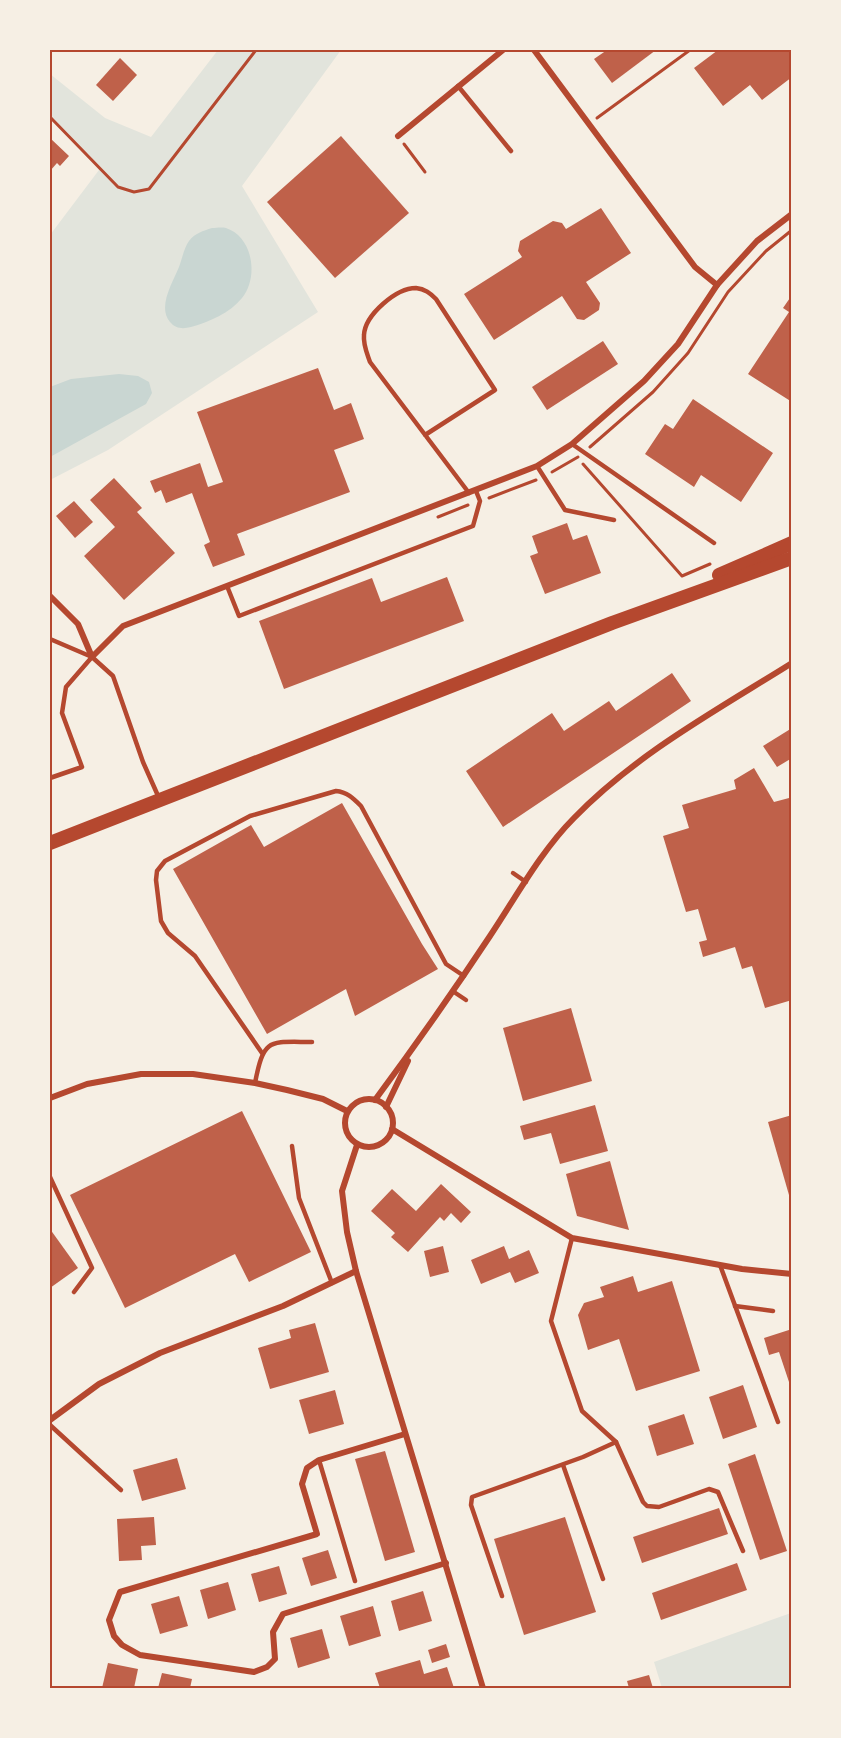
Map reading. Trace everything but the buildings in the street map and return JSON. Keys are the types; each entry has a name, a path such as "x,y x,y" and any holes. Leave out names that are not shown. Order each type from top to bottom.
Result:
{"main road":[{"path":"612,623 792,543"},
{"path":"50,843 612,623 792,558"}],"street":[{"path":"398,136 503,50"},
{"path":"534,50 695,267 717,285"},
{"path":"50,596 78,624 92,657 123,626 537,466 572,444 644,381 672,351 717,285 757,242 792,214"},
{"path":"375,1100 454,992 526,882 572,819 617,778 674,738 792,663"},
{"path":"386,1107 414,1048"},
{"path":"50,1098 87,1084 141,1074 193,1074 255,1083 323,1099 347,1111"},
{"path":"375,1100 386,1107 391,1113 392,1130 390,1136 378,1146 371,1148 357,1145 346,1134 347,1111 359,1101 375,1100"},
{"path":"392,1130 572,1238 720,1265 792,1274"},
{"path":"357,1145 342,1191 347,1232 356,1271 483,1689"},
{"path":"50,1420 99,1384 160,1353 283,1306 356,1271"},
{"path":"405,1434 319,1460 307,1468 302,1484 317,1534 120,1592 110,1620 114,1636 122,1645 140,1654 254,1672 267,1667 274,1659 273,1632 283,1614 446,1563"}],"lane":[{"path":"458,86 511,151"},
{"path":"227,586 238,616 473,526 480,501 425,435 370,362 365,349 363,334 368,320 377,308 403,291 415,288 426,290 436,299 495,390 425,435"},
{"path":"572,444 714,543"},
{"path":"537,466 565,510 614,520"},
{"path":"50,639 92,657 113,676 143,762 160,800"},
{"path":"50,778 82,767 62,713 66,687 92,657"},
{"path":"262,1053 195,956 168,933 161,921 156,880 156,871 165,861 250,816 336,791 344,792 353,798 361,806 446,964 464,976"},
{"path":"513,873 526,882"},
{"path":"454,992 466,1000"},
{"path":"255,1083 262,1053 272,1044 312,1042"},
{"path":"292,1146 298,1198 332,1283"},
{"path":"50,1177 92,1268 75,1292"},
{"path":"572,1238 551,1321 582,1411 616,1442 643,1502 647,1506 659,1507 710,1489 718,1492 743,1551"},
{"path":"720,1265 778,1422"},
{"path":"735,1306 773,1311"},
{"path":"50,1425 121,1490"},
{"path":"502,1596 471,1505 472,1497 563,1465 616,1442"},
{"path":"319,1460 355,1581"},
{"path":"563,1465 603,1579"}],"path":[{"path":"50,119 118,187 134,192 149,189 256,50"},
{"path":"589,124 690,50"},
{"path":"398,136 424,172"},
{"path":"572,444 586,469 682,576"}],"shaded area":[{"path":"218,50 341,50 242,186 318,312 108,450 50,480 50,235 99,170 50,117 50,74 105,118 151,137"},
{"path":"212,228 226,228 242,240 252,269 247,289 232,308 219,316 191,327 177,327 166,316 167,294 191,238"},
{"path":"119,374 138,376 149,382 152,393 146,404 50,457 50,387 71,379"},
{"path":"791,1613 791,1688 662,1688 654,1662"}]}
